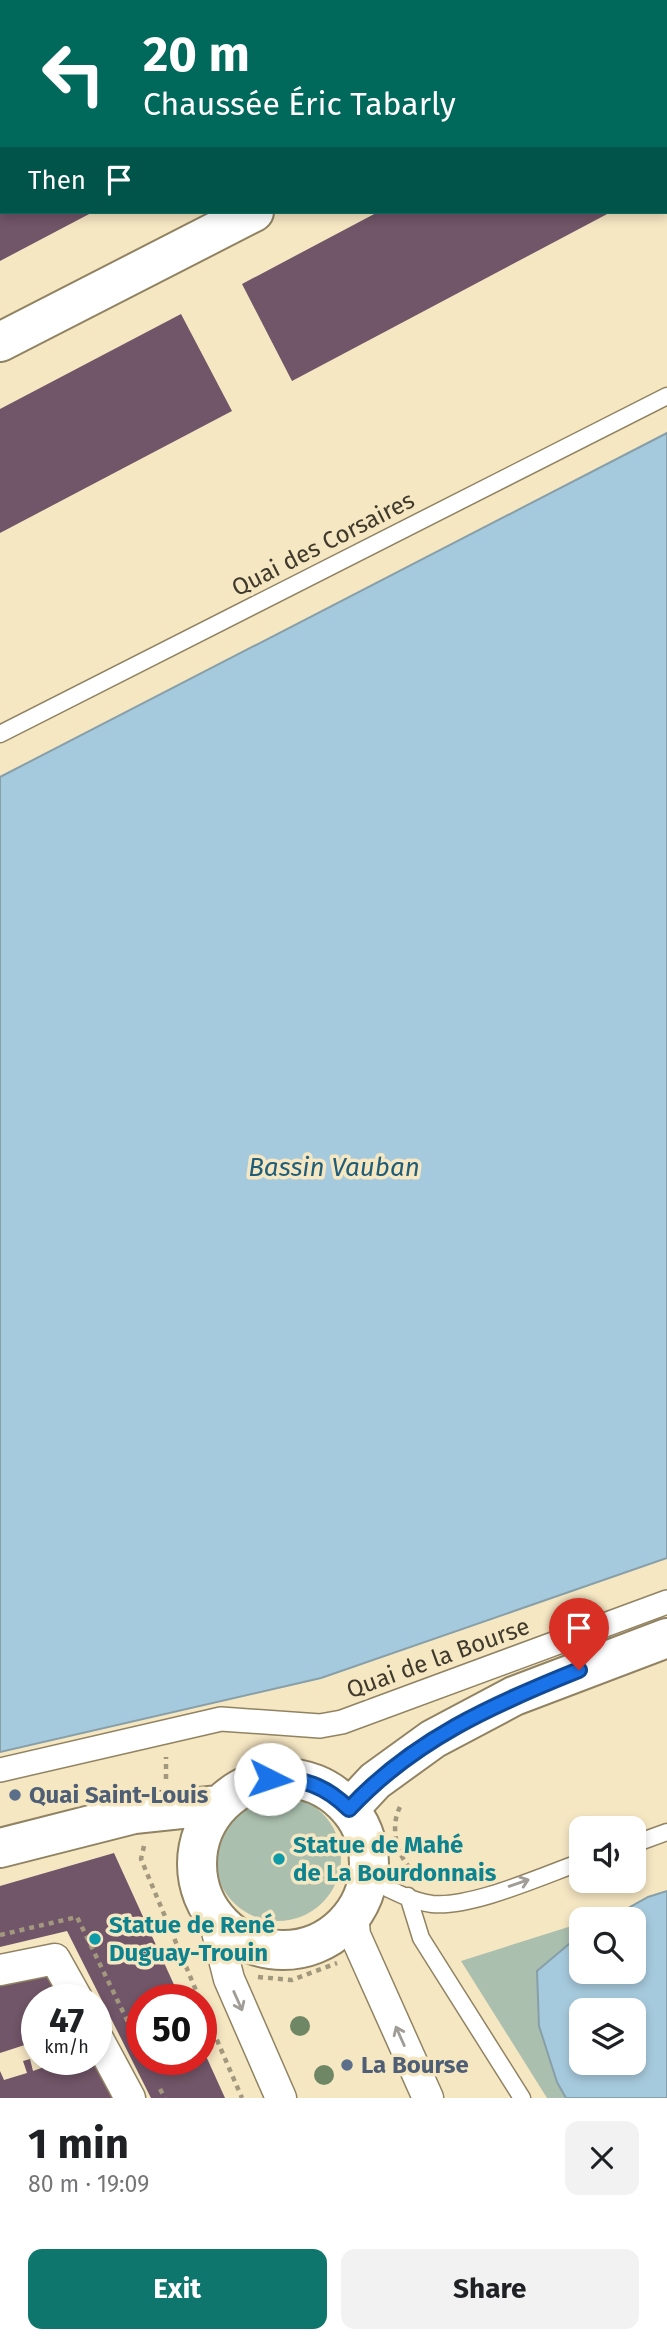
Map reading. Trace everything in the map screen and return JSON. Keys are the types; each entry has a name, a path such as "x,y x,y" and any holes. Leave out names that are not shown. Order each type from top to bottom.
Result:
{"main road":[{"path":"0,342 250,214"},
{"path":"349,1809 375,1781 433,1739 514,1696 667,1638"},
{"path":"149,1825 219,1805 242,1788 270,1779 285,1778 313,1783 327,1790 349,1809 365,1842 367,1878 353,1913 330,1936 297,1948 258,1946 241,1939 225,1927 204,1897 197,1862 203,1832 219,1805"},
{"path":"0,1848 134,1814 197,1862"}],"street":[{"name":"Quai de la Bourse","path":"0,1769 221,1719 320,1726 342,1722 667,1602"},
{"path":"212,1912 229,1979 281,2098"},
{"path":"353,1913 355,1935 361,1951 428,2098"},
{"path":"0,1970 55,1959 69,1984"},
{"path":"112,2065 130,2098"}],"lane":[{"name":"Quai des Corsaires","path":"0,734 667,396"},
{"path":"646,1840 667,1832"},
{"path":"367,1878 430,1903 457,1904 569,1866"},
{"path":"408,1896 421,1938 522,2098"}],"path":[{"path":"149,1825 141,1859 193,1984"},
{"path":"217,1985 243,1976 292,1980 316,1973 361,1951"},
{"path":"217,2039 242,2098"}],"green space":[{"path":"278,1795 302,1800 322,1814 336,1834 341,1858 336,1882 322,1902 302,1916 278,1921 254,1916 234,1902 220,1882 215,1858 220,1834 234,1814 254,1800"},
{"path":"667,1896 645,2098 547,2098 461,1961 569,1927 569,1984 646,1984 646,1907 633,1907"}],"water":[{"name":"Bassin Vauban","path":"667,433 667,1558 321,1678 0,1752 0,777"},
{"path":"667,1891 667,2098 566,2098 557,2082 539,2026 537,1971 569,1944 569,1984 646,1984 646,1907 630,1907"}],"building":[{"path":"0,214 89,214 0,261"},
{"path":"374,214 607,214 292,381 242,284"},
{"path":"181,314 232,411 0,533 0,409"},
{"path":"114,1853 174,1984 126,1984 126,2048 112,2020 112,1984 94,1984 67,1931 0,1947 0,1886"},
{"path":"49,1973 55,1984 21,1984 21,2046 0,2053 0,1985"},
{"path":"0,2071 4,2080 21,2075 100,2075 112,2098 0,2098"},
{"path":"139,2075 215,2075 225,2098 151,2098"}],"place":[{"name":"Quai Saint-Louis","path":"15,1795"},
{"name":"Statue de Mahé de La Bourdonnais","path":"279,1859"},
{"name":"Statue de René Duguay-Trouin","path":"95,1939"},
{"name":"La Bourse","path":"347,2065"}],"route":[{"path":"270,1779 299,1779 313,1783 339,1798 349,1809 375,1781 433,1739 514,1696 579,1670"}]}
